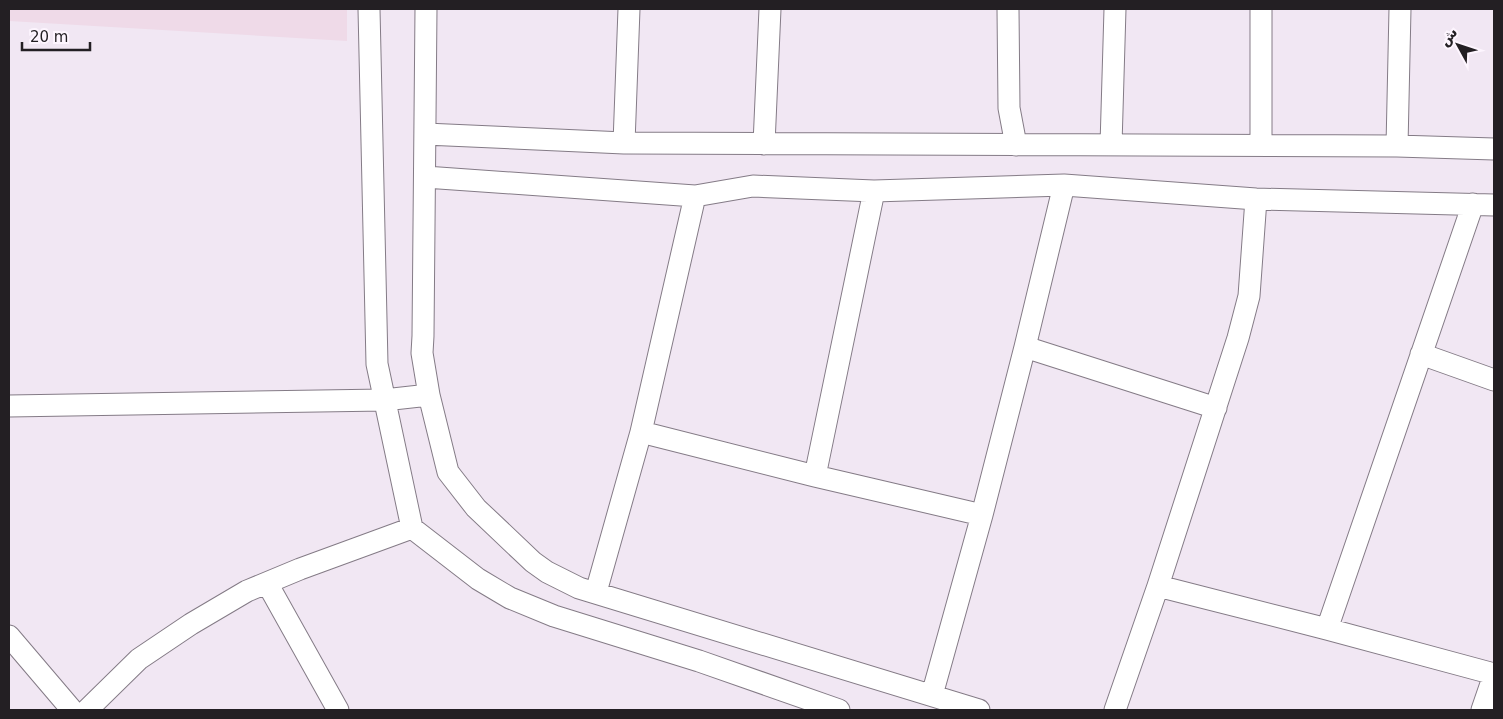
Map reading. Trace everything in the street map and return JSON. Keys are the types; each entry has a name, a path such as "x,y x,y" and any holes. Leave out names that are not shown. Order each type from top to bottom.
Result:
{"street":[{"path":"369,9 377,364 412,528 478,579 510,598 545,612 699,661 839,710"},
{"path":"426,9 422,353 429,395 448,472 476,508 526,556 547,572 563,581 979,710"},
{"path":"624,143 628,9"},
{"path":"764,144 770,9"},
{"path":"1008,9 1009,108 1016,145"},
{"path":"1111,145 1115,9"},
{"path":"1261,9 1262,146"},
{"path":"1397,146 1400,9"},
{"path":"425,134 624,143 1397,146 1494,149"},
{"path":"425,177 694,196 753,186 874,191 1064,185 1256,199 1494,205"},
{"path":"932,695 982,514 1064,185"},
{"path":"814,476 874,191"},
{"path":"596,592 641,432 694,196"},
{"path":"1116,710 1238,338 1248,296 1256,199"},
{"path":"1327,629 1473,204"},
{"path":"1025,347 1216,408"},
{"path":"1421,354 1494,380"},
{"path":"9,406 384,400 429,395"},
{"path":"641,432 814,476 982,514"},
{"path":"87,710 139,660 191,624 247,592 300,569 412,528"},
{"path":"267,583 338,710"},
{"path":"1158,586 1327,629 1494,675 1482,710"},
{"path":"9,636 72,710"}],"shaded area":[{"path":"9,9 347,9 347,41 9,21"}]}
